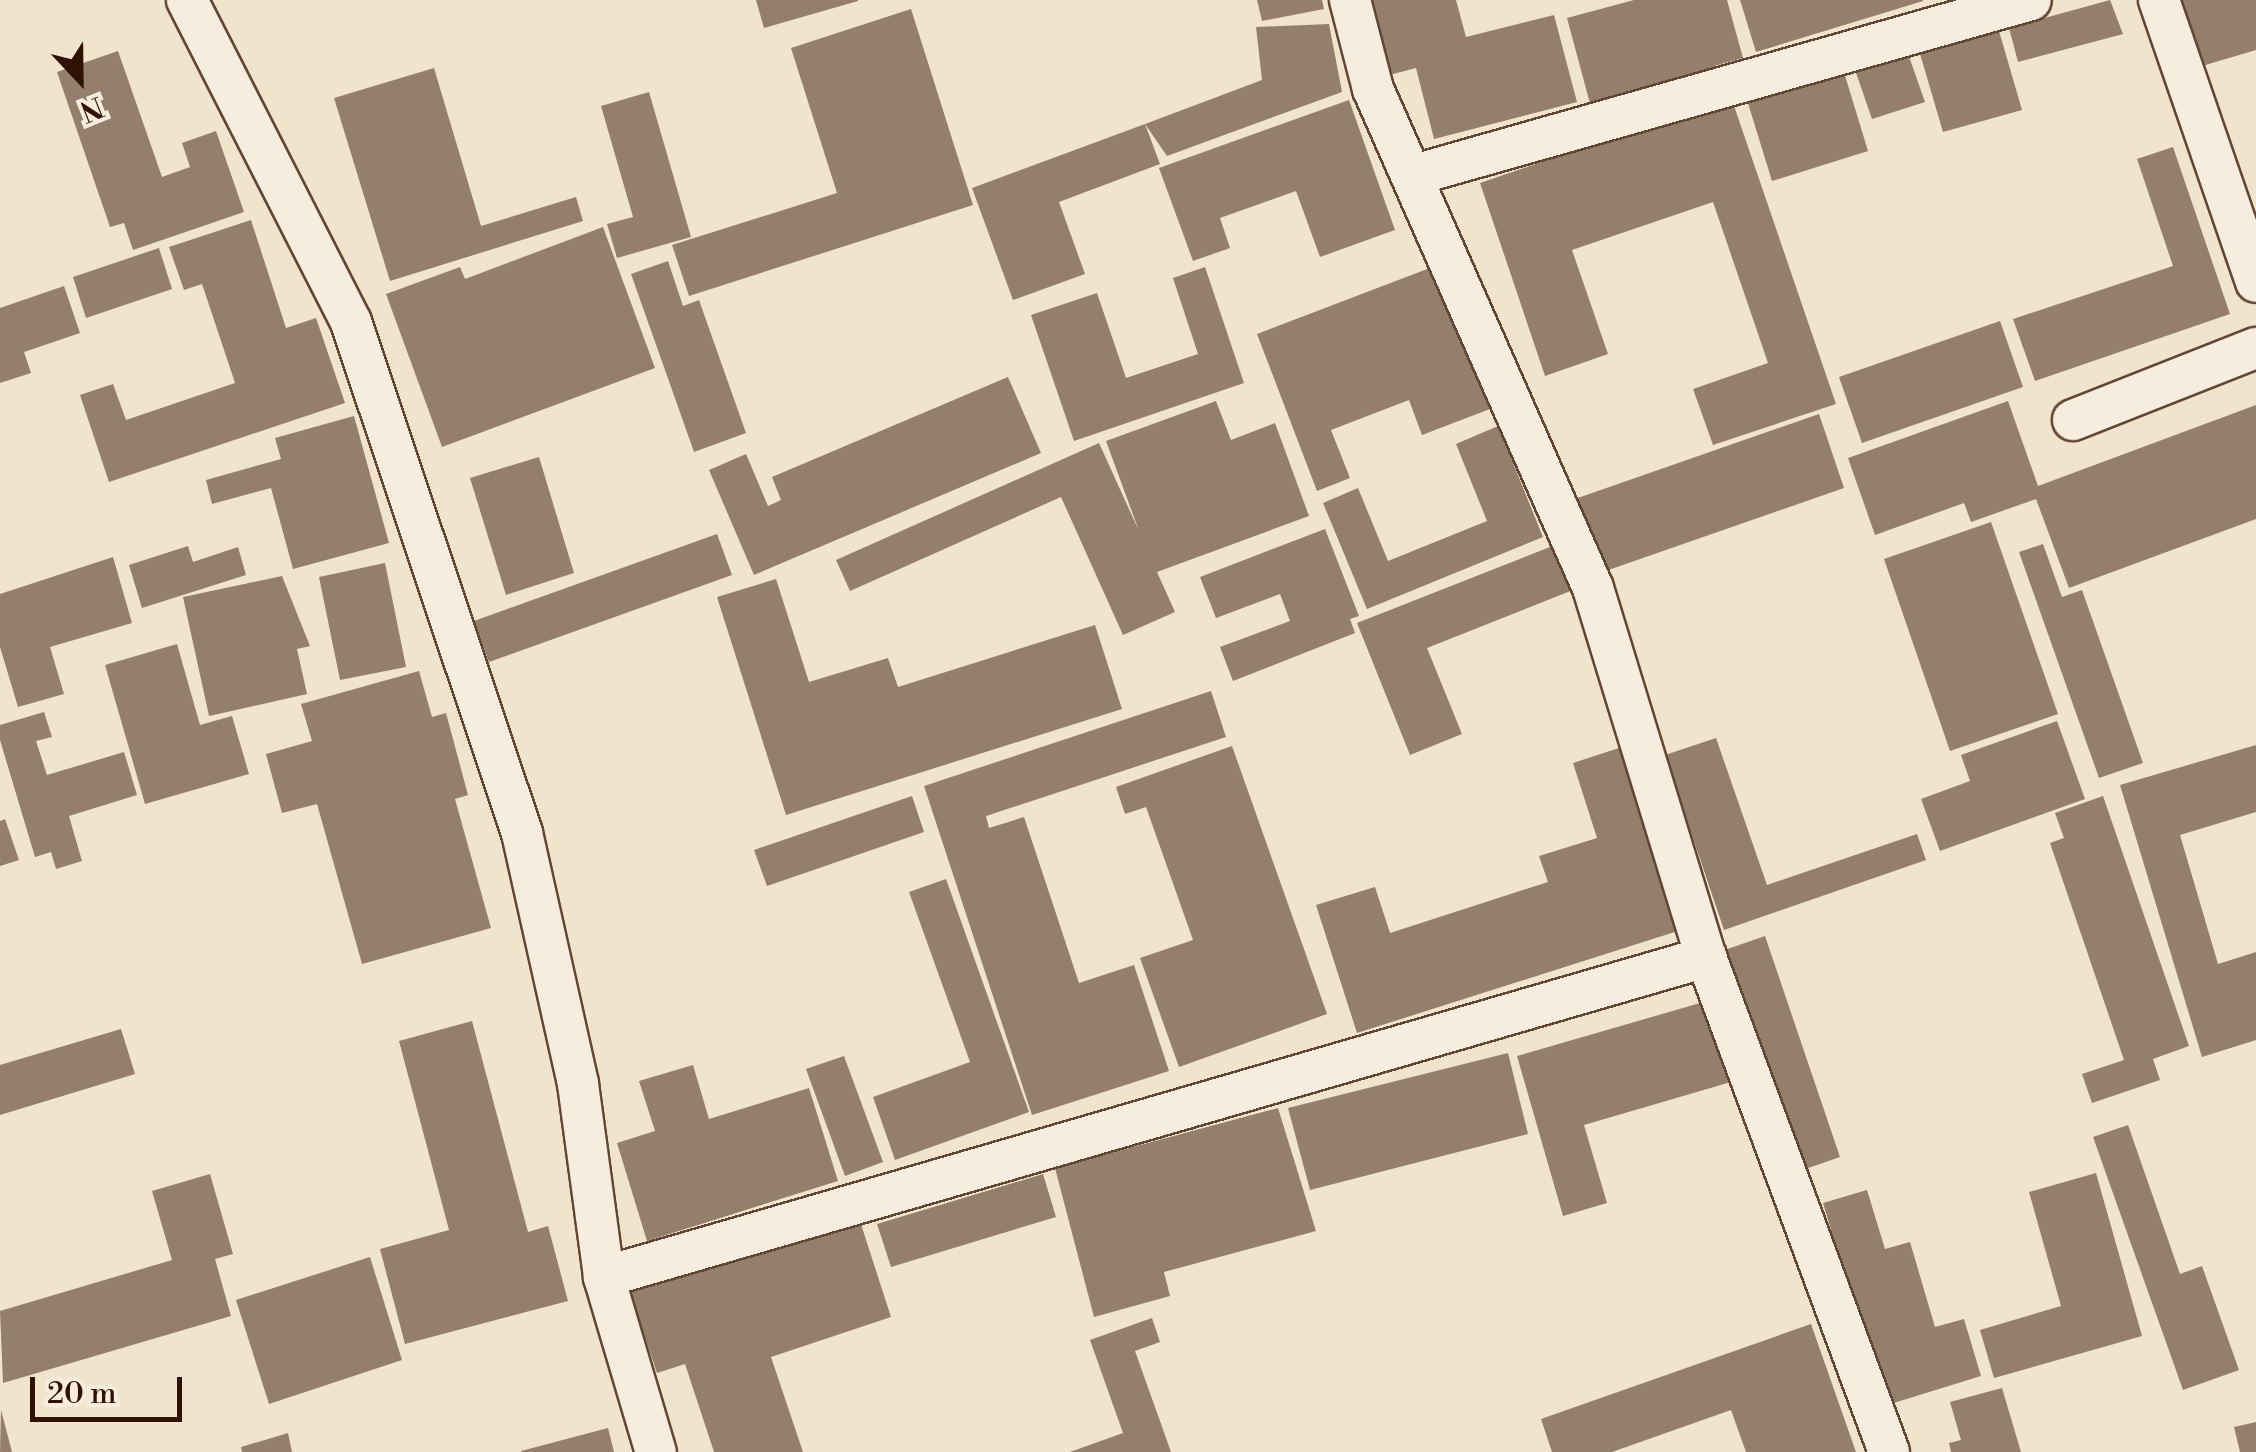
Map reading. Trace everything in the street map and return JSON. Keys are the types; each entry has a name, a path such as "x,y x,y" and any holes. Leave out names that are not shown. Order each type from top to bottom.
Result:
{"street":[{"path":"187,0 351,322 522,833 578,1084 604,1277 656,1452"},
{"path":"1350,0 1372,89 1414,175 1592,588 1706,956 1889,1452"},
{"path":"1414,175 2031,0"},
{"path":"2159,0 2256,282"},
{"path":"2073,420 2256,348"},
{"path":"604,1277 1706,956"}],"building":[{"path":"756,0 858,0 858,1 764,28"},
{"path":"1257,0 1322,0 1324,9 1262,21"},
{"path":"1358,0 1456,0 1466,37 1554,15 1577,102 1434,139 1416,68 1378,78"},
{"path":"1634,0 1727,0 1743,58 1714,66 1717,76 1592,111 1567,18"},
{"path":"1740,0 1923,0 1923,1 1756,52"},
{"path":"2110,0 2123,34 2018,62 2009,28"},
{"path":"2182,0 2256,0 2256,50 2202,66"},
{"path":"911,9 973,205 689,296 672,245 837,193 791,48"},
{"path":"1329,24 1342,92 1167,156 1145,124 1262,80 1256,27"},
{"path":"1997,24 2022,110 1943,132 1918,47"},
{"path":"1906,48 1925,102 1872,119 1854,67"},
{"path":"118,51 162,177 190,167 182,143 216,131 244,212 133,250 124,223 110,227 57,72"},
{"path":"434,68 481,226 576,197 583,221 390,281 334,98"},
{"path":"1843,69 1868,151 1772,181 1747,100"},
{"path":"649,92 691,237 617,258 607,224 633,217 601,106"},
{"path":"1731,97 1836,404 1713,445 1693,389 1768,363 1713,202 1572,250 1608,354 1545,376 1480,183"},
{"path":"1349,100 1395,230 1320,257 1296,191 1220,218 1230,248 1193,261 1159,168"},
{"path":"1145,124 1160,164 1059,202 1085,274 1013,300 972,188"},
{"path":"2173,147 2230,314 2035,381 2013,319 2173,266 2137,159"},
{"path":"251,220 286,328 316,318 345,403 109,482 80,395 113,384 126,420 235,383 202,284 184,290 169,247"},
{"path":"603,227 655,368 442,447 386,294 460,267 465,279"},
{"path":"159,248 172,289 86,318 73,277"},
{"path":"668,261 683,306 699,300 746,433 694,452 631,274"},
{"path":"1435,266 1490,409 1422,435 1409,400 1331,430 1350,478 1317,491 1257,334"},
{"path":"1205,267 1244,383 1074,441 1031,315 1097,293 1126,378 1198,354 1173,278"},
{"path":"64,286 80,333 24,352 31,373 0,383 0,308"},
{"path":"2000,321 2023,387 1862,443 1839,377"},
{"path":"1008,377 1041,453 754,575 709,470 746,454 768,506 781,500 772,477"},
{"path":"1216,401 1231,440 1275,423 1309,516 1157,572 1175,612 1123,635 1061,497 850,591 836,560 1099,443 1139,531 1106,441"},
{"path":"2008,401 2038,486 2256,405 2256,519 2069,588 2036,499 1971,522 1964,503 1875,535 1848,458"},
{"path":"1819,414 1844,488 1597,574 1572,500"},
{"path":"354,416 389,543 293,569 271,488 212,504 206,480 281,459 275,438"},
{"path":"1498,426 1543,537 1367,609 1323,503 1358,488 1388,561 1487,521 1456,444"},
{"path":"539,457 574,573 506,595 470,478"},
{"path":"1991,522 2058,714 1950,751 1884,559"},
{"path":"1325,529 1359,616 1350,619 1355,633 1233,681 1220,647 1290,621 1280,594 1216,618 1200,577"},
{"path":"717,534 732,575 489,662 474,621"},
{"path":"2043,544 2062,597 2082,590 2143,763 2099,778 2019,552"},
{"path":"1555,545 1573,590 1427,648 1462,734 1410,755 1357,623"},
{"path":"188,546 193,562 238,547 246,575 142,608 129,565"},
{"path":"113,557 132,623 50,647 64,694 18,707 0,647 0,594"},
{"path":"385,563 406,667 340,680 319,577"},
{"path":"282,576 310,646 297,649 307,694 209,716 183,597"},
{"path":"776,579 809,682 888,658 898,687 1095,625 1122,709 786,815 717,597"},
{"path":"177,644 200,725 232,716 249,774 145,804 105,665"},
{"path":"419,671 432,717 446,713 468,795 455,799 491,928 362,964 317,804 282,813 266,754 312,741 301,704"},
{"path":"1211,691 1226,737 986,816 989,828 1024,817 1079,983 1134,965 1169,1071 1032,1115 924,786"},
{"path":"44,712 52,737 36,741 47,775 124,752 137,795 69,816 82,861 56,869 51,852 35,857 0,740 0,725"},
{"path":"2057,721 2085,799 1940,851 1921,799 1970,781 1961,755"},
{"path":"1716,738 1767,885 1917,834 1926,860 1724,930 1665,755"},
{"path":"2256,745 2256,812 2180,835 2218,964 2256,952 2256,1040 2202,1057 2120,785"},
{"path":"1232,746 1327,1014 1179,1067 1140,958 1193,940 1146,807 1125,814 1116,787"},
{"path":"1622,747 1681,930 1357,1033 1316,905 1375,887 1390,933 1548,882 1539,856 1597,838 1573,763"},
{"path":"912,796 924,832 767,886 754,850"},
{"path":"2103,796 2189,1046 2153,1059 2160,1080 2092,1103 2082,1074 2124,1060 2050,843 2064,838 2055,813"},
{"path":"5,819 19,860 0,866 0,821"},
{"path":"946,879 1029,1112 895,1160 873,1097 970,1062 909,892"},
{"path":"1765,936 1840,1157 1788,1175 1713,954"},
{"path":"1707,1001 1731,1082 1584,1125 1607,1203 1563,1216 1517,1056"},
{"path":"472,1021 528,1232 548,1226 568,1301 405,1344 380,1249 449,1230 399,1041"},
{"path":"121,1029 135,1074 0,1115 0,1065"},
{"path":"1508,1053 1528,1134 1310,1190 1288,1108"},
{"path":"844,1056 883,1162 845,1176 806,1069"},
{"path":"693,1065 709,1119 809,1088 838,1181 647,1241 617,1143 655,1131 639,1081"},
{"path":"1278,1108 1316,1231 1164,1272 1170,1296 1094,1317 1055,1168"},
{"path":"2128,1125 2180,1274 2202,1266 2239,1370 2183,1390 2093,1137"},
{"path":"2096,1173 2142,1336 1994,1378 1980,1330 2061,1306 2029,1192"},
{"path":"210,1174 233,1254 215,1259 231,1316 3,1383 0,1311 172,1260 152,1191"},
{"path":"1043,1174 1056,1217 891,1267 877,1224"},
{"path":"1867,1190 1885,1249 1910,1242 1935,1327 1964,1319 1981,1376 1884,1406 1823,1203"},
{"path":"858,1215 891,1317 771,1357 803,1452 714,1452 685,1364 657,1373 629,1290"},
{"path":"370,1257 402,1360 269,1404 236,1300"},
{"path":"1152,1318 1160,1342 1135,1351 1171,1452 1070,1452 1123,1433 1090,1340"},
{"path":"1811,1324 1856,1452 1746,1452 1731,1410 1612,1452 1552,1452 1541,1419"},
{"path":"2002,1388 2021,1452 1951,1452 1949,1443 1961,1440 1950,1402"},
{"path":"1,1410 12,1452 0,1452"},
{"path":"2256,1422 2256,1452 2240,1452 2234,1427"},
{"path":"608,1428 614,1452 521,1451"},
{"path":"288,1433 292,1452 242,1452 241,1447"}]}
